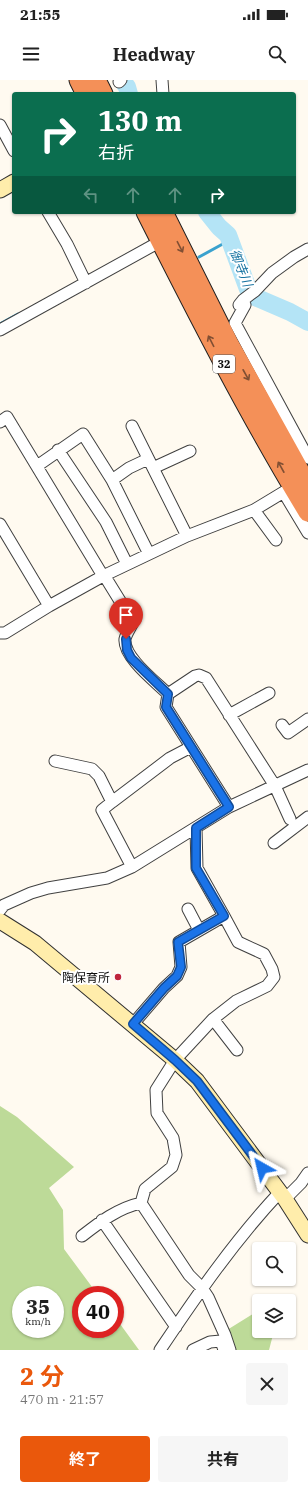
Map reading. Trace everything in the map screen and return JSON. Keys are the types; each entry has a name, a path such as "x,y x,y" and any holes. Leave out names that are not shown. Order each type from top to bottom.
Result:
{"highway":[{"path":"79,80 85,92"},
{"path":"96,80 102,92"},
{"name":"32","path":"147,214 216,349 299,484"},
{"name":"32","path":"164,214 299,484 308,512"}],"street":[{"path":"162,80 163,92"},
{"path":"0,125 12,148"},
{"path":"0,190 12,183"},
{"path":"49,214 67,244 84,280"},
{"path":"0,330 84,280 161,241"},
{"path":"220,326 229,322 249,296 272,273 308,249"},
{"path":"249,296 235,323 308,458"},
{"path":"0,422 7,417 133,622 126,639 127,650 131,658 168,694"},
{"path":"132,426 187,536"},
{"path":"37,466 83,434 112,480 149,554"},
{"path":"58,450 106,522 127,564"},
{"path":"112,480 129,468 151,464 190,451"},
{"path":"0,633 5,633 49,606 127,564 187,536 254,510 299,484 308,533"},
{"path":"254,510 276,540"},
{"path":"0,524 49,606"},
{"path":"229,807 166,707 168,694 195,676 199,675 206,678 275,786 290,819"},
{"path":"229,715 269,693"},
{"path":"282,725 288,733 308,719"},
{"path":"132,867 102,810 170,758 191,748"},
{"path":"55,761 92,769 99,776 112,802"},
{"path":"0,910 4,905 31,893 48,888 107,878 132,867 229,807 308,770"},
{"path":"274,843 308,817"},
{"path":"140,1203 145,1189 172,1167 176,1155 173,1138 157,1113 156,1090 175,1060 213,1019 236,1001 267,986 274,977 272,969 264,954 238,942 196,868 196,828"},
{"path":"188,909 199,930"},
{"path":"133,1024 164,988 177,976 181,967 178,942 224,916"},
{"path":"2,926 35,943 133,1024 197,1081 282,1196 308,1235"},
{"path":"213,1019 237,1050"},
{"path":"160,1350 202,1288 241,1236 282,1196 301,1183 308,1173"},
{"path":"82,1236 102,1220 126,1206 140,1203"},
{"path":"140,1203 189,1275 208,1296 230,1350"},
{"path":"102,1220 176,1327"},
{"path":"210,1342 214,1335 225,1335"},
{"path":"193,1350 210,1342 221,1341 224,1350"}],"green space":[{"path":"0,1106 17,1117 74,1167 49,1188 63,1210 64,1249 91,1286 72,1286 72,1338 124,1338 124,1329 139,1350 0,1350"},
{"path":"252,1314 252,1338 272,1338 269,1350 234,1350 227,1330"}],"waterway":[{"name":"御寺川","path":"122,80 128,92"},
{"name":"御寺川","path":"209,214 228,235 248,289 255,297 290,312 308,322"},
{"path":"199,257 230,240"},
{"path":"0,324 18,314"}],"place":[{"name":"陶保育所","path":"118,977"}],"route":[{"path":"126,639 127,650 131,658 168,694 166,707 229,807 196,828 196,868 224,916 178,942 181,967 177,976 164,988 133,1024 197,1081 262,1168"}]}
